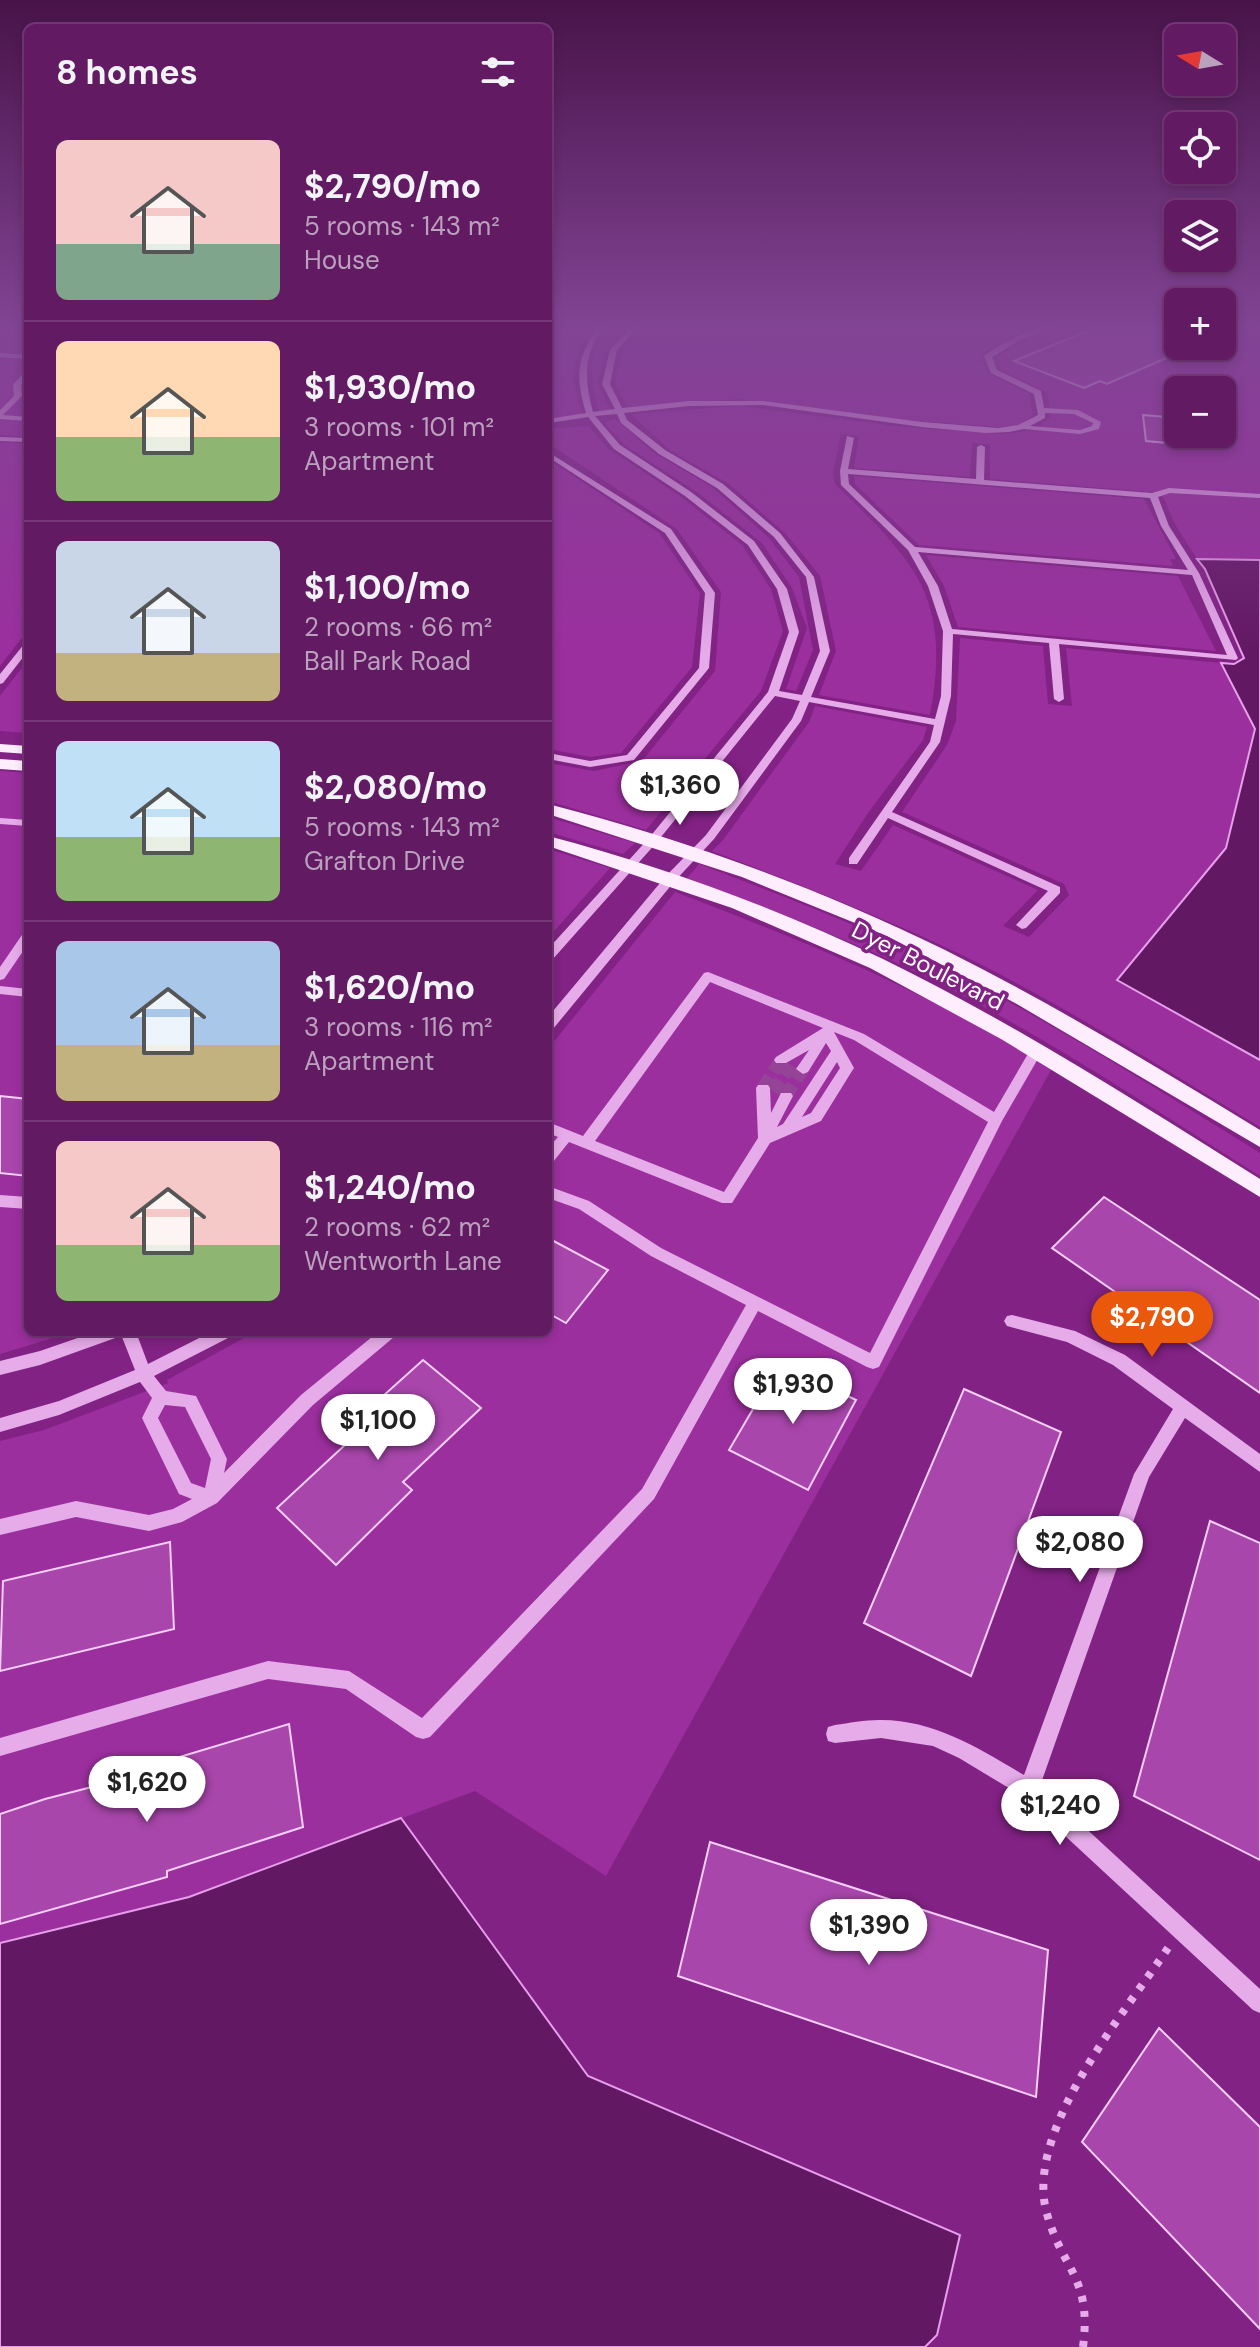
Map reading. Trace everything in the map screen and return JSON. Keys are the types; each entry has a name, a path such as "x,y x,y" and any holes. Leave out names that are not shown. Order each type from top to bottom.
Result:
{"main road":[{"path":"0,737 24,739"},
{"path":"0,748 24,750"},
{"path":"0,764 24,766"},
{"name":"Dyer Boulevard","path":"552,810 694,853 816,900 937,954 1087,1033 1260,1140"},
{"name":"Dyer Boulevard","path":"552,842 628,865 795,928 919,984 1037,1050 1260,1189"}],"street":[{"path":"552,952 653,840 773,693 794,632 782,589 751,543 688,494 617,447 606,434"},
{"path":"552,1021 669,880 710,837 797,719 825,651 810,577 777,535 720,486 662,452 639,434"},
{"path":"850,438 844,471 845,485 912,549 933,586 948,631 946,696 935,742 853,861"},
{"path":"0,439 24,440"},
{"path":"980,482 981,447"},
{"path":"552,457 668,531 710,593 704,668 630,758 590,764 552,757"},
{"path":"844,471 1153,496 1169,490 1260,496"},
{"path":"948,631 1233,658 1195,573 1165,526 1153,496"},
{"path":"912,549 1195,573"},
{"path":"1054,641 1059,699"},
{"path":"0,681 24,650"},
{"path":"773,693 941,723"},
{"path":"886,813 1056,890 1022,925"},
{"path":"0,821 24,823"},
{"path":"0,976 24,943"},
{"path":"586,1143 708,976 829,1029 859,1037 996,1120"},
{"path":"0,990 24,993"},
{"path":"765,1139 816,1117 847,1068 829,1029"},
{"path":"829,1029 792,1064 829,1029"},
{"path":"552,1193 584,1205 656,1252 873,1362 996,1120 1037,1050"},
{"path":"552,1129 727,1199 765,1139 774,1092 765,1139"},
{"path":"552,1153 567,1135"},
{"path":"0,1201 24,1203"},
{"path":"0,1747 268,1670 349,1680 423,1730 648,1494 755,1303"},
{"path":"1012,1321 1045,1328 1094,1346 1119,1360 1260,1464"},
{"path":"0,1368 40,1358 102,1336"},
{"path":"130,1336 145,1376 161,1397 190,1401 208,1436 219,1459 211,1498"},
{"path":"0,1425 42,1415 145,1376 218,1336"},
{"path":"0,1527 76,1509 149,1523 176,1516 211,1498 307,1400 384,1336"},
{"path":"161,1397 150,1418 185,1489 211,1498"},
{"path":"1029,1789 1142,1474 1183,1407"},
{"path":"835,1734 881,1729 933,1737 966,1751 1029,1789 1260,2003"}],"path":[{"path":"1083,2347 1086,2300 1079,2278 1045,2208 1046,2155 1055,2123 1067,2099 1181,1929"}],"shaded area":[{"path":"24,434 24,437 0,435"},
{"path":"552,434 595,434 609,449 680,496 742,545 771,589 783,631 761,691 646,830 552,802 552,764 594,771 642,761 715,671 721,592 677,529 552,446"},
{"path":"614,434 632,434 654,453 712,487 768,537 799,577 813,650 796,691 786,689 807,628 792,588 762,543 697,492 626,446"},
{"path":"652,434 1164,434 1164,448 1236,448 1236,434 1260,434 1260,560 1197,559 1176,526 1163,497 1152,492 990,479 990,444 972,443 970,477 854,468 859,436 841,434 833,473 835,484 887,536 921,584 931,610 936,640 936,674 930,715 819,695 836,651 820,576 786,534 729,484 670,450"},
{"path":"0,442 24,444 24,635 0,666"},
{"path":"552,462 659,533 700,593 692,667 621,753 590,757 552,750"},
{"path":"854,476 1144,499 1176,559 1170,559 1173,566 919,545 855,484"},
{"path":"926,555 1178,576 1216,651 958,627 944,586"},
{"path":"1197,559 1260,560 1260,1060 1117,980 1226,848 1255,729 1221,663 1234,664 1244,658 1205,569"},
{"path":"960,638 1043,646 1048,704 1072,706 1066,648 1221,663 1255,729 1226,848 1118,980 1260,1060 1260,1127 1104,1032 984,966 886,921 712,851 809,722 815,706 927,727 923,740 868,813 835,864 861,871 893,825 1038,890 1003,926 1029,937 1069,895 1064,884 902,812 947,745 956,721"},
{"path":"24,665 24,733 0,731 0,696"},
{"path":"0,771 24,773 24,1336 60,1336 0,1354"},
{"path":"552,818 635,843 623,854 552,833"},
{"path":"552,850 610,868 552,933"},
{"path":"699,864 873,934 1014,1005 1260,1153 1260,1176 1095,1072 968,998 895,962 687,878"},
{"path":"675,892 820,950 915,993 1051,1070 606,1876 475,1791 189,1897 0,1943 0,1441 44,1430 168,1383 167,1380 248,1336 552,1336 552,1044"},
{"path":"401,1818 588,2076 960,2235 937,2335 925,2347 0,2347 0,1943 189,1897"}],"building":[{"path":"1145,434 1164,434 1164,443 1146,441"},
{"path":"0,1096 24,1099 24,1176 0,1173"},
{"path":"1104,1197 1260,1300 1260,1393 1052,1248"},
{"path":"552,1240 608,1270 566,1323 552,1315"},
{"path":"423,1360 481,1408 403,1482 412,1490 336,1565 277,1508 360,1431 352,1424"},
{"path":"780,1363 856,1400 808,1490 729,1450"},
{"path":"964,1389 1061,1432 971,1676 864,1623"},
{"path":"1210,1521 1260,1543 1260,1860 1134,1796"},
{"path":"170,1542 174,1629 0,1671 3,1581"},
{"path":"289,1724 303,1827 167,1871 167,1877 0,1924 0,1814 45,1799 174,1766 173,1759"},
{"path":"710,1842 1048,1950 1036,2097 678,1976"},
{"path":"1159,2028 1260,2127 1260,2329 1082,2142"}],"tunnel":[{"path":"763,1088 781,1060"},
{"path":"774,1092 792,1064"},
{"path":"786,1096 803,1069"}]}
